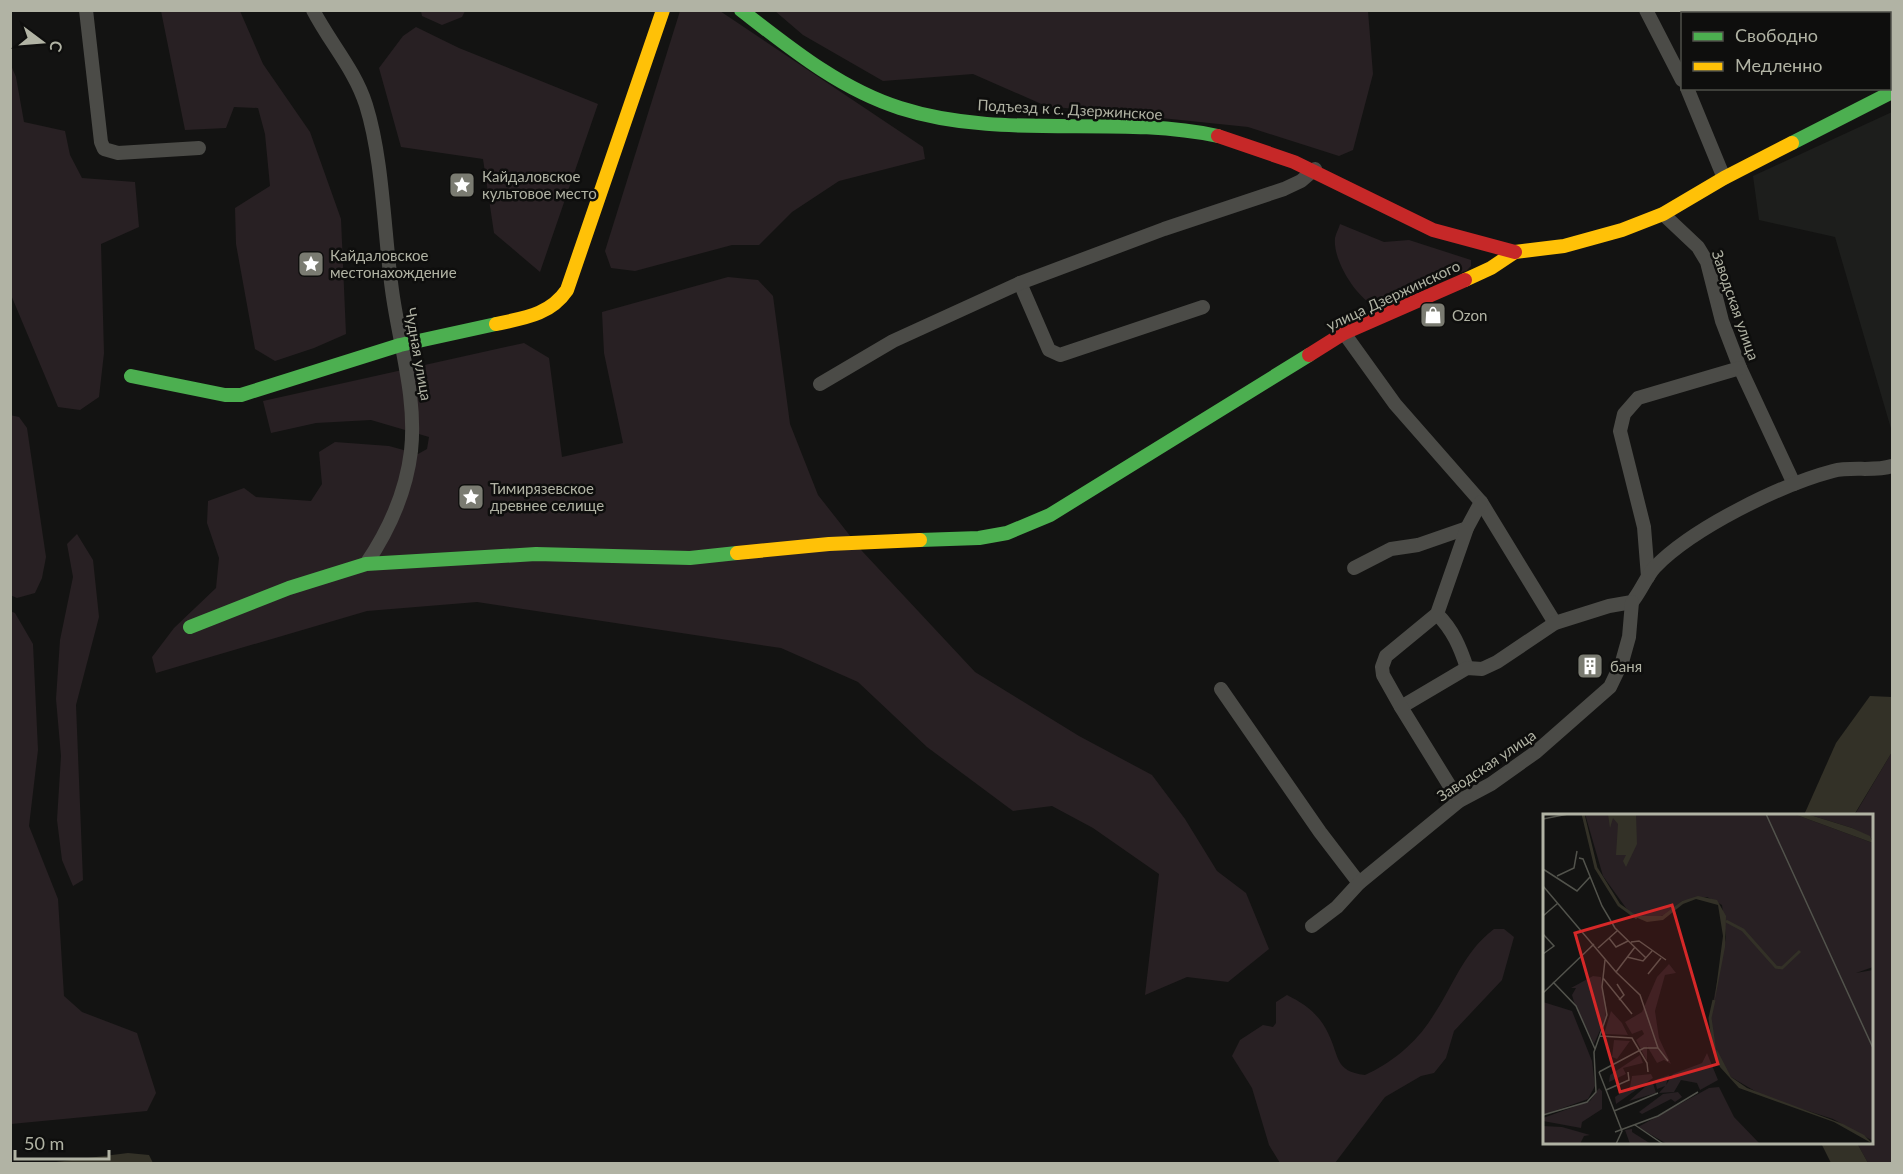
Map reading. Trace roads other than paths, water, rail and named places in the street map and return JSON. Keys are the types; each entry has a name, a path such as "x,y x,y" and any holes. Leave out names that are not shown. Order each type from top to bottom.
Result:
{"street":[{"path":"86,10 101,142 104,149 118,153 199,148"},
{"name":"Чудная улица","path":"313,10 357,84 373,133 400,345 411,404 410,454 395,514 366,564"},
{"path":"131,376 225,395 242,395 400,345 534,317 560,300 567,290 663,10"},
{"name":"Подъезд к с. Дзержинское","path":"741,10 808,60 898,107 974,121 1182,131 1219,136 1260,148 1315,169 1408,219 1460,240 1515,252"},
{"path":"1646,10 1681,76"},
{"path":"1688,90 1724,178"},
{"name":"улица Дзержинского","path":"190,627 289,588 366,564 417,559 536,554 690,558 829,544 979,538 1031,525 1344,333 1491,268 1515,252 1564,246 1622,230 1663,214 1724,178 1893,92"},
{"path":"820,384 893,341 1020,282 1164,229 1284,189 1301,181 1315,169"},
{"name":"Заводская улица","path":"1663,214 1698,247 1707,262 1722,321 1740,368 1794,484"},
{"path":"1020,282 1049,350 1060,355 1203,307"},
{"path":"1344,333 1395,404 1481,502 1555,623"},
{"path":"1648,577 1644,526 1620,432 1624,414 1638,398 1740,368"},
{"name":"Заводская улица","path":"1312,926 1337,907 1359,883 1459,801 1491,784 1536,753 1610,687 1622,662 1629,637 1632,602 1648,577 1684,542 1794,484 1835,470 1890,467"},
{"path":"1459,801 1401,707 1383,675 1382,667 1386,656 1437,614 1467,528 1481,502"},
{"path":"1354,568 1390,549 1418,545 1467,528"},
{"path":"1401,707 1467,668 1482,669 1497,662 1555,623 1609,606 1632,602"},
{"path":"1437,614 1458,640 1467,668"},
{"path":"1221,689 1320,832 1359,883"}],"place":[{"name":"Кайдаловское культовое место","path":"462,185"},
{"name":"Кайдаловское местонахождение","path":"311,264"},
{"name":"Ozon","path":"1433,315"},
{"name":"Тимирязевское древнее селище","path":"471,497"},
{"name":"баня","path":"1590,666"}]}
